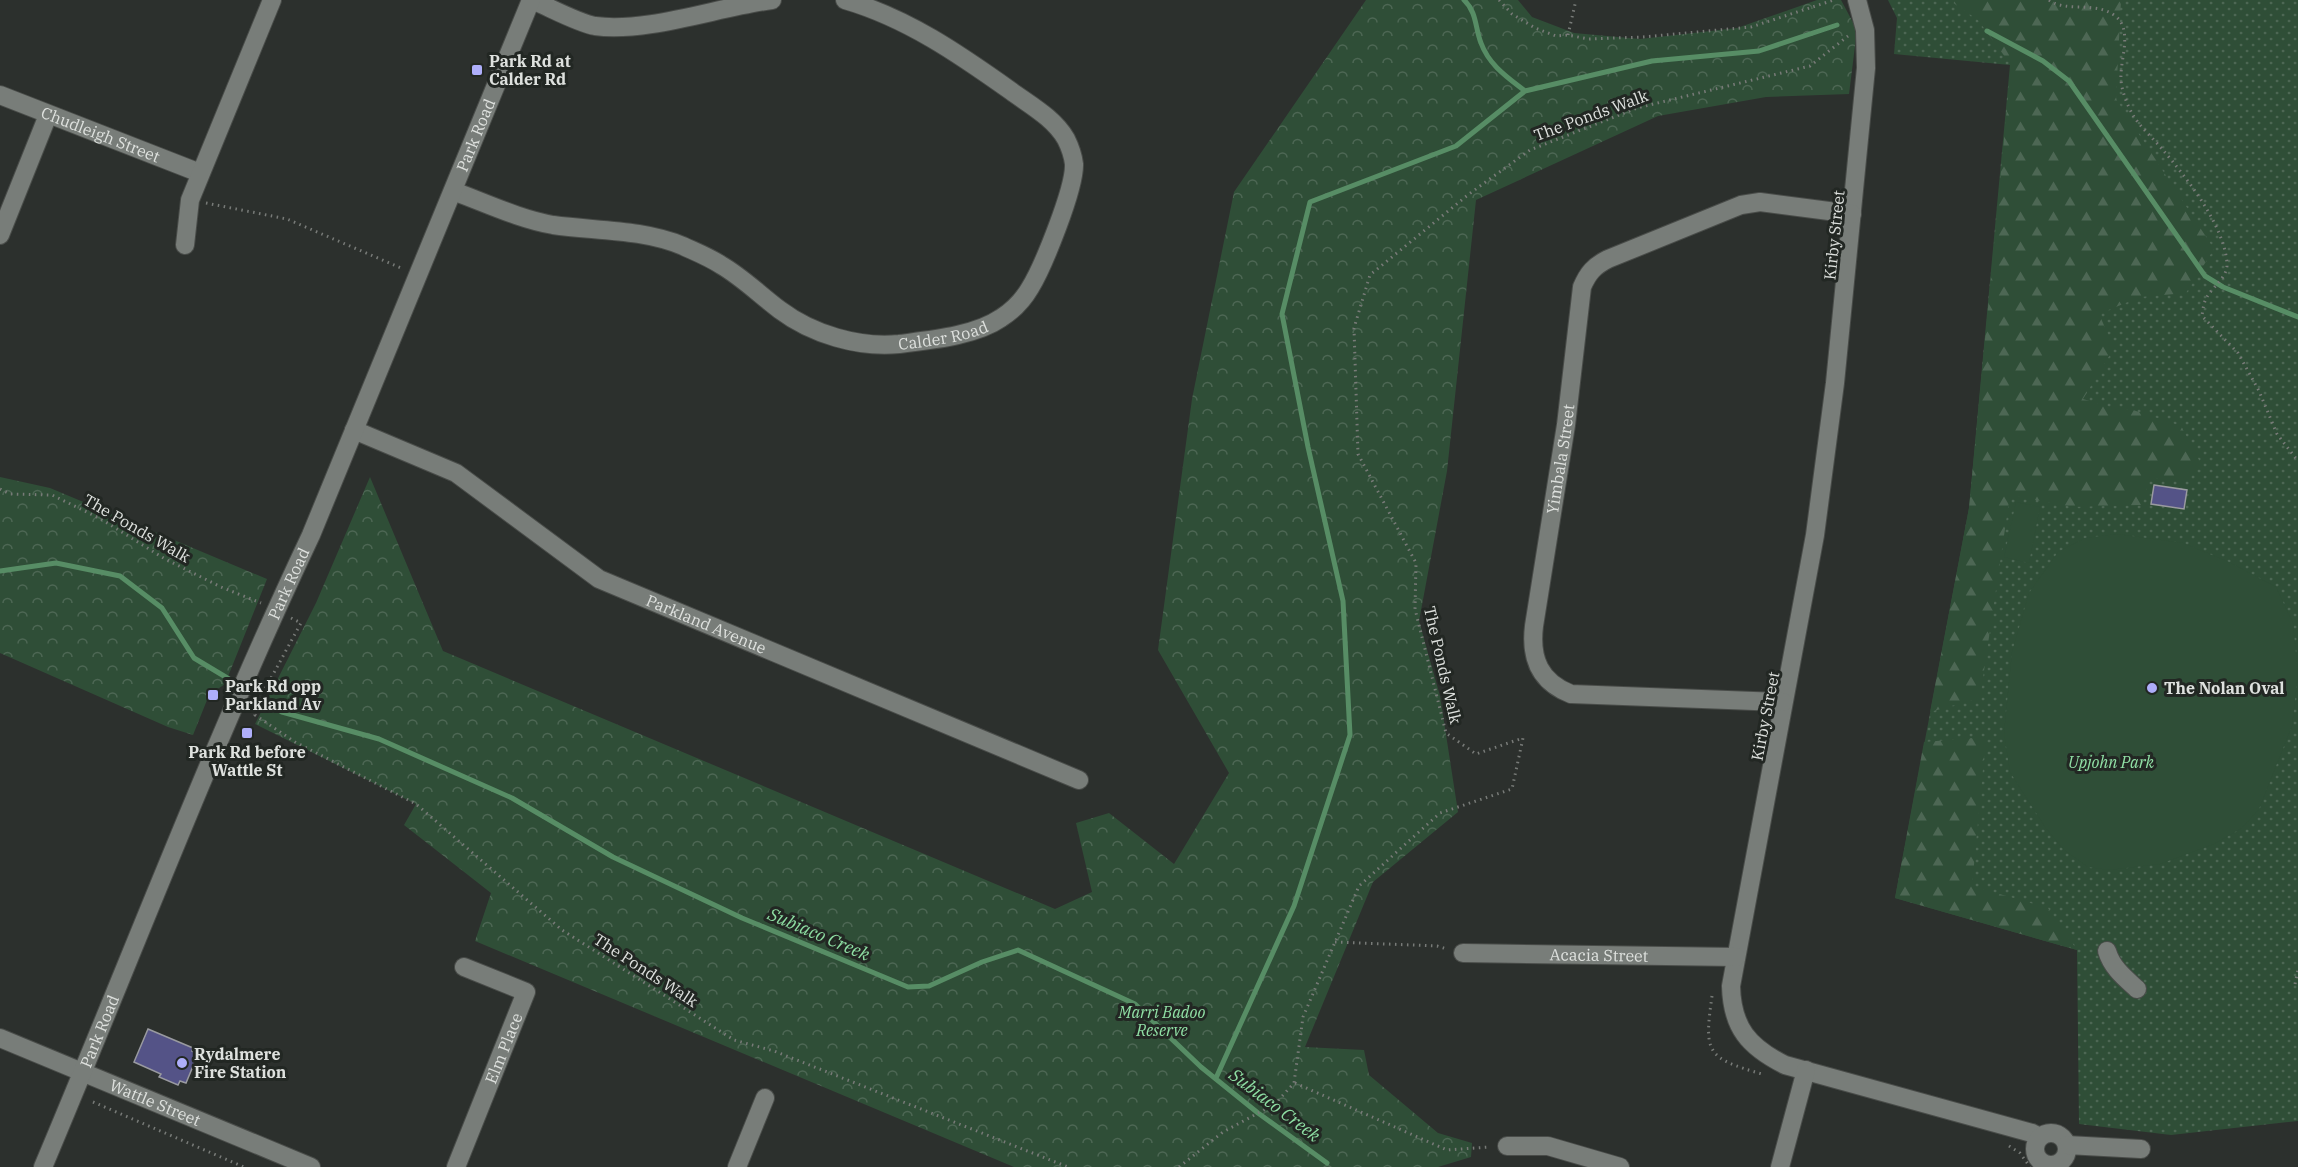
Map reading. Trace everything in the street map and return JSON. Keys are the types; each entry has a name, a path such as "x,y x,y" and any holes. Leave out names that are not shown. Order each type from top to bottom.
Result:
{"street":[{"path":"185,245 190,200 272,0"},
{"path":"531,0 594,26 636,26 745,3 772,0"},
{"name":"Park Road","path":"43,1167 212,758 276,610 311,536 531,0"},
{"name":"Calder Road","path":"453,191 519,216 543,222 642,235 669,241 720,264 782,312 815,330 833,336 867,343 899,344 983,328 1011,310 1025,294 1035,277 1069,192 1074,164 1071,151 1062,133 1047,118 963,57 905,23 845,0"},
{"name":"Kirby Street","path":"1857,0 1865,30 1866,68 1834,383 1816,523 1736,957 1731,999 1739,1026 1749,1040 1760,1051 1785,1065 2040,1137 2050,1133 2056,1134 2061,1136 2067,1145"},
{"name":"Chudleigh Street","path":"0,95 200,173"},
{"path":"0,235 48,115"},
{"name":"Yimbala Street","path":"1784,702 1571,694 1558,689 1546,679 1538,664 1534,649 1534,626 1566,425 1582,287 1587,274 1595,266 1608,259 1741,205 1760,202 1852,214"},
{"name":"Parkland Avenue","path":"354,430 456,473 599,579 1079,780"},
{"path":"2108,951 2110,960 2118,971 2137,989"},
{"name":"Acacia Street","path":"1463,953 1736,957"},
{"name":"Elm Place","path":"456,1167 526,992 464,968"},
{"name":"Wattle Street","path":"0,1038 311,1167"},
{"path":"1780,1167 1806,1071"},
{"path":"737,1167 765,1098"},
{"path":"2040,1137 2035,1147 2036,1156 2043,1164 2053,1166 2063,1161 2067,1145 2141,1149"},
{"path":"1507,1146 1548,1146 1620,1167"}],"path":[{"path":"1499,0 1512,14 1535,28 1556,36 1568,35 1588,39 1751,27 1833,0"},
{"path":"1568,35 1576,0"},
{"path":"2049,0 2057,6 2101,9 2115,16 2123,27 2125,42 2120,78 2133,116 2165,152 2216,222 2227,265 2220,281 2208,294 2202,316 2238,353 2259,391 2277,434 2298,461"},
{"name":"The Ponds Walk","path":"1294,1083 1303,1017 1359,886 1440,813 1512,789 1523,738 1476,754 1446,734 1416,609 1416,563 1358,454 1354,328 1370,275 1469,194 1530,150 1637,108 1810,66 1850,34 1851,44"},
{"path":"190,200 287,219 418,275"},
{"name":"The Ponds Walk","path":"0,489 10,494 52,495 101,519 221,587 260,602"},
{"name":"The Ponds Walk","path":"255,715 295,742 416,804 562,930 734,1040 774,1051 1068,1167"},
{"path":"1335,942 1437,946 1463,953"},
{"path":"2295,984 2298,970"},
{"path":"1714,988 1708,1034 1710,1044 1727,1064 1770,1076"},
{"path":"1179,1167 1223,1132 1275,1104 1294,1083 1447,1150 1507,1146"},
{"name":"Wattle Street","path":"93,1102 244,1167"},
{"path":"2001,1141 2020,1153 2030,1167"}],"green space":[{"name":"Marri Badoo Reserve","path":"1366,0 1518,0 1532,17 1574,33 1640,39 1737,28 1817,0 1841,0 1857,30 1849,94 1766,97 1658,116 1476,200 1447,471 1419,621 1440,696 1458,812 1373,882 1305,1047 1364,1050 1369,1075 1438,1133 1472,1143 1471,1157 1438,1167 1014,1167 475,941 491,893 404,825 416,804 255,724 316,603 370,477 443,651 1055,909 1092,892 1076,823 1109,813 1174,864 1229,773 1158,650 1192,399 1234,192"},
{"name":"Upjohn Park","path":"1888,0 2298,0 2298,1121 2171,1135 2079,1124 2077,950 1895,898 1969,508 2010,65 1894,54 1897,18"},
{"path":"1949,0 2121,0 2116,99 2214,249 2186,293 2140,297 2099,314 2114,348 2083,399 2113,408 2133,410 2181,426 2199,460 2188,481 2150,478 2142,505 2072,507 2010,495 1980,698 1930,712 1969,508 2011,65 1978,20"},
{"path":"0,477 50,488 267,579 225,684 209,695 193,735 168,727 0,653"},
{"path":"2016,502 2040,507 2029,563 2004,557"},
{"name":"The Nolan Oval","path":"2117,534 2183,543 2229,562 2276,587 2293,623 2298,674 2292,726 2259,809 2242,828 2214,844 2160,864 2109,870 2088,867 2064,850 2045,827 2010,772 2004,733 2012,652 2029,593 2058,552 2085,538"},
{"path":"1986,737 1972,886 2048,908 2077,950 1895,898 1924,742"}],"building":[{"path":"2154,485 2187,490 2184,509 2151,504"},
{"path":"148,1029 193,1048 192,1051 198,1054 186,1083 180,1081 178,1085 159,1077 161,1074 134,1062"}],"waterway":[{"path":"1216,1078 1294,906 1350,735 1343,601 1308,447 1282,314 1310,202 1456,146 1525,91 1499,70 1484,51 1475,20 1464,0"},
{"path":"1525,91 1652,61 1759,51 1837,25"},
{"path":"1987,31 2043,61 2069,81 2205,276 2223,287 2298,317"},
{"name":"Subiaco Creek","path":"0,571 56,563 120,576 162,608 194,658 239,685"},
{"name":"Subiaco Creek","path":"269,704 282,712 379,739 512,798 613,857 742,918 908,987 929,986 982,962 1018,950 1135,1004 1201,1067 1258,1113 1327,1163"}],"place":[{"name":"Park Rd at Calder Rd","path":"477,70"},
{"name":"The Nolan Oval","path":"2152,688"},
{"name":"Park Rd opp Parkland Av","path":"213,695"},
{"name":"Park Rd before Wattle St","path":"247,733"},
{"name":"Rydalmere Fire Station","path":"182,1063"}]}
